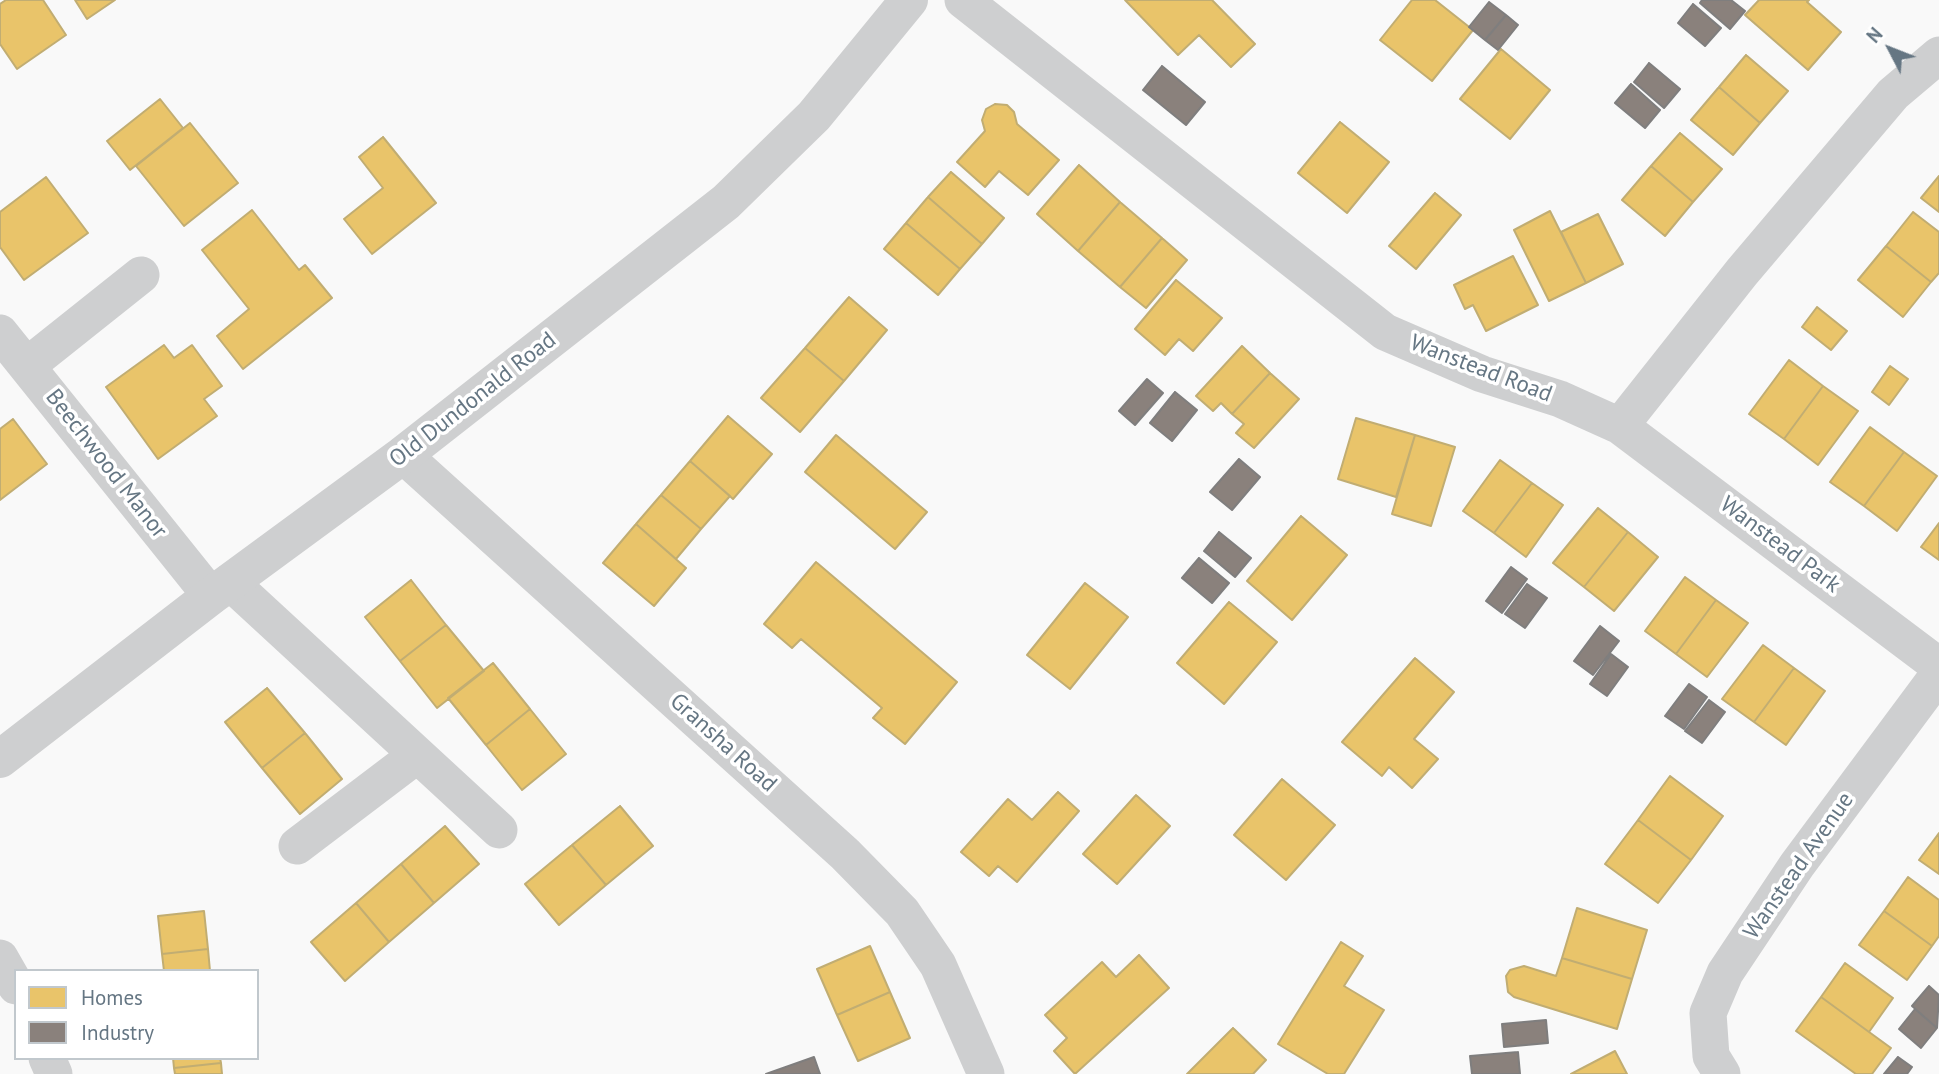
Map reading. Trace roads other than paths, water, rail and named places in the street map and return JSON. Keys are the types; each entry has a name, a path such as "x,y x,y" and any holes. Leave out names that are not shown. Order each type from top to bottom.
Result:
{"street":[{"name":"Old Dundonald Road","path":"0,759 220,589 403,455 726,202 814,117 909,0"},
{"name":"Wanstead Road","path":"963,0 1385,331 1482,374 1560,399 1620,426"},
{"path":"1620,426 1742,272 1893,94 1939,55"},
{"path":"28,365 141,275"},
{"name":"Beechwood Manor","path":"0,333 220,589 417,755 499,830"},
{"name":"Wanstead Park","path":"1620,426 1939,666"},
{"name":"Gransha Road","path":"403,455 845,854 902,912 938,965 958,1003 986,1074"},
{"name":"Wanstead Avenue","path":"1722,1074 1711,1056 1708,1013 1725,973 1797,865 1939,674"},
{"path":"297,846 417,755"},
{"path":"0,958 14,982"}]}
